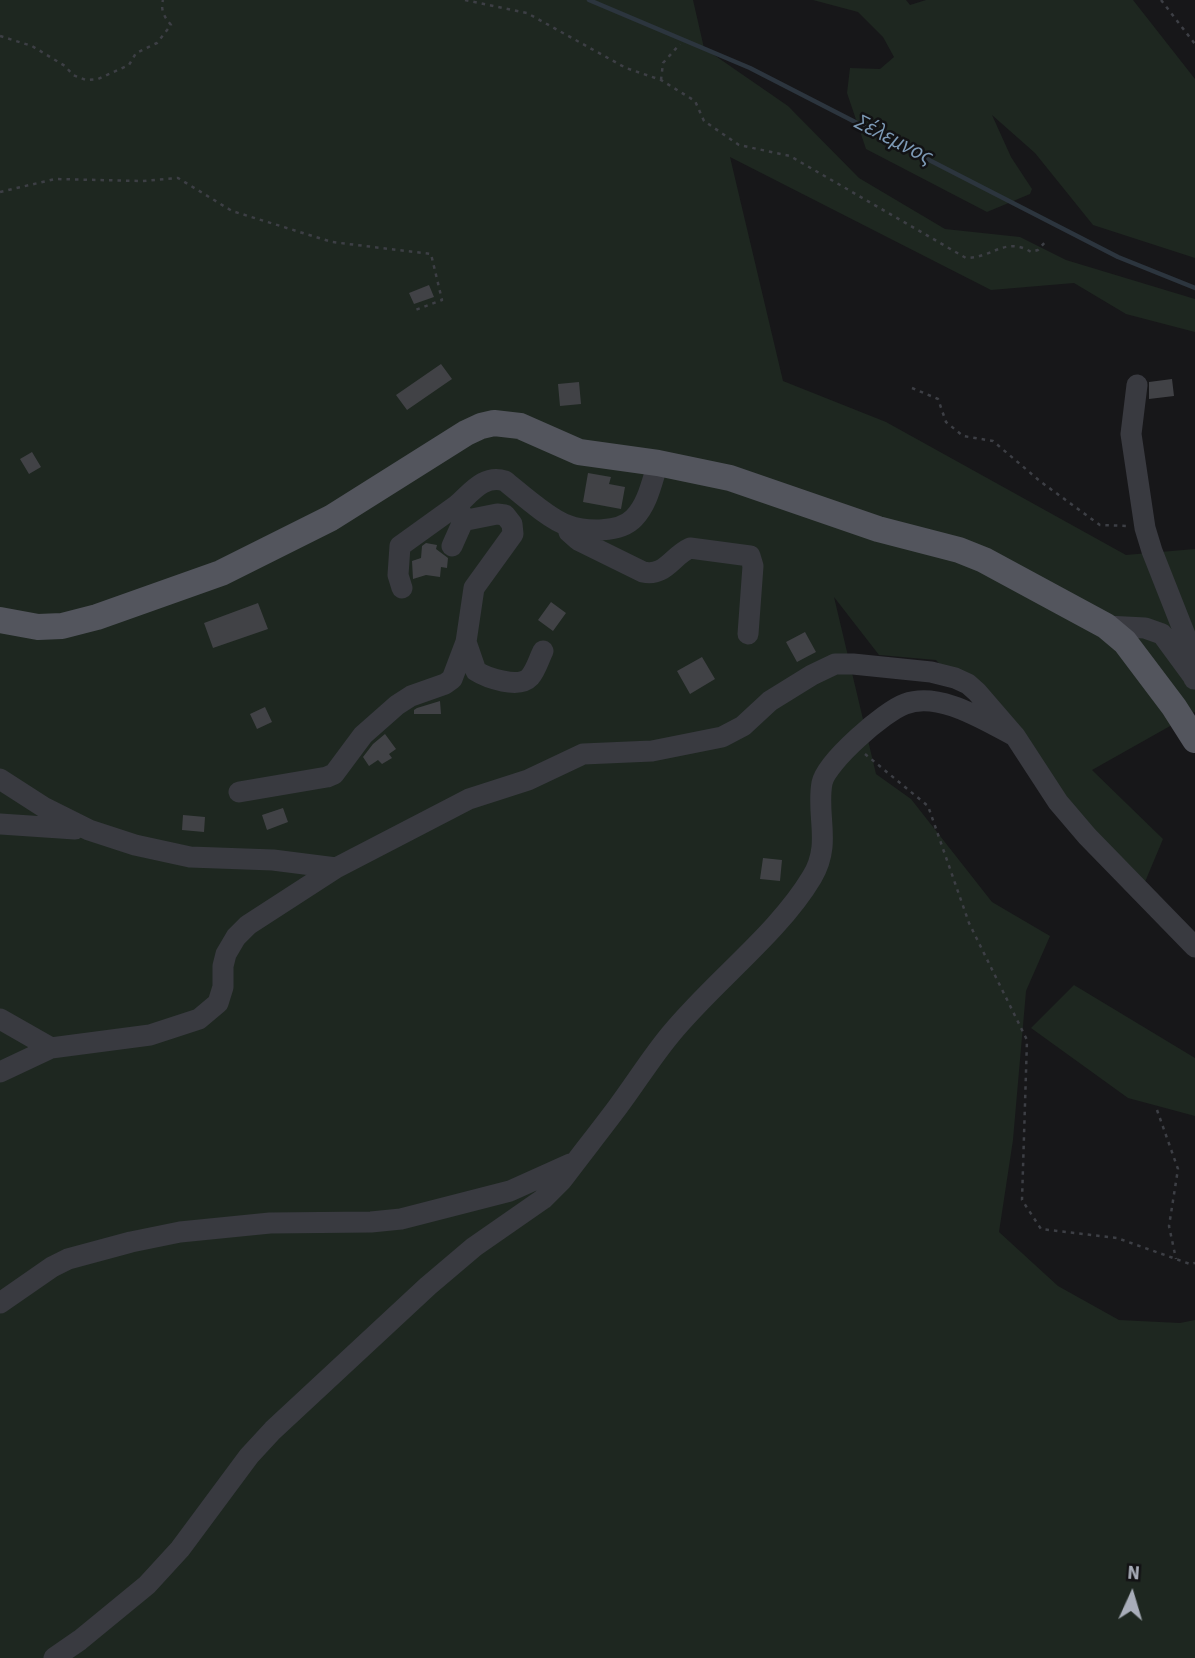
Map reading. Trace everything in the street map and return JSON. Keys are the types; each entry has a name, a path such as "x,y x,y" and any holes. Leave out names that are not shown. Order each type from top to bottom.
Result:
{"main road":[{"path":"0,620 38,627 62,626 97,617 221,573 331,518 481,426 494,423 520,426 579,452 657,463 730,478 878,529 984,560 1106,626 1125,642 1195,740"}],"street":[{"path":"1138,385 1131,434 1145,527 1193,655 1195,679"},
{"path":"452,546 460,512 484,481 499,479 567,526 607,530 626,524 634,518 645,503 657,463"},
{"path":"239,792 334,774 363,735 397,705 411,696 445,684 452,678 466,642 474,588 513,534 505,515 460,512 402,542 398,575 402,588"},
{"path":"567,526 569,532 578,540 650,574 662,570 690,548 750,556 753,566 748,634"},
{"path":"1106,626 1145,628 1162,634 1195,679"},
{"path":"466,642 476,671 494,680 524,681 530,677 543,651"},
{"path":"0,1072 51,1048 150,1035 199,1019 218,1003 223,987 226,954 236,937 248,925 337,867 469,799 528,780 583,754 652,751 722,737 743,726 770,701 835,664 931,672 968,684 1015,736 1059,802 1087,836 1195,947"},
{"path":"54,1658 147,1585 180,1549 249,1456 273,1430 380,1329 474,1247 543,1199 577,1161 670,1035 795,902 814,875 824,841 822,792 825,773 852,743 892,711 915,702 936,702 969,712 1015,736"},
{"path":"0,779 45,808 89,830 135,845 190,857 273,860 337,867"},
{"path":"0,824 89,830"},
{"path":"0,1019 51,1048"},
{"path":"0,1303 68,1259 131,1242 180,1232 270,1223 401,1219 510,1191 577,1161"}],"path":[{"path":"0,36 32,46 65,66 73,75 86,80 98,79 129,65 136,53 157,43 172,25 165,18 161,6 163,0"},
{"path":"465,0 527,13 626,68 661,80 695,101 704,121 739,145 790,156 967,258 988,255 1000,247 1021,245 1031,252 1038,250 1046,241"},
{"path":"1161,0 1195,44"},
{"path":"661,80 663,63 680,44"},
{"path":"0,192 55,178 142,181 178,178 232,211 332,242 431,254 442,300 413,311"},
{"path":"912,388 938,399 946,422 963,436 993,442 1041,482 1100,525 1145,527"},
{"path":"852,743 928,806 970,923 1027,1040 1022,1200 1041,1229 1117,1238 1195,1263"},
{"path":"1157,1110 1178,1169 1169,1226 1176,1259"}],"shaded area":[{"path":"0,0 693,0 704,48 788,106 859,178 945,229 1020,237 1066,260 1195,299 1195,332 1126,314 1074,283 991,290 730,157 783,381 886,422 1126,555 1195,549 1195,712 1092,770 1163,839 1137,901 1011,745 936,660 879,655 834,597 876,774 911,799 992,902 1050,936 1026,991 1013,1140 999,1232 1058,1286 1119,1320 1180,1323 1195,1320 1195,1658 0,1658"},
{"path":"813,0 906,0 910,5 926,0 1133,0 1195,79 1195,258 1093,225 1035,153 992,115 1011,157 1032,189 1030,194 987,212 866,149 847,93 850,68 880,69 894,57 883,37 858,12"},
{"path":"1074,985 1195,1058 1195,1116 1128,1098 1031,1028"}],"building":[{"path":"429,285 434,297 414,304 409,293"},
{"path":"441,364 452,379 407,410 396,395"},
{"path":"1172,379 1174,396 1149,399 1149,382"},
{"path":"579,382 581,404 560,406 558,384"},
{"path":"32,452 41,467 29,474 20,459"},
{"path":"588,473 611,477 609,484 625,487 621,509 583,502"},
{"path":"426,543 437,545 436,549 448,558 447,568 441,567 440,577 426,575 413,579 412,561 421,558 422,546"},
{"path":"551,602 566,613 553,631 538,620"},
{"path":"258,603 268,629 213,648 204,623"},
{"path":"805,632 816,652 797,662 786,642"},
{"path":"702,657 715,679 690,694 677,671"},
{"path":"440,701 441,714 414,714 417,708"},
{"path":"265,707 272,722 257,729 250,714"},
{"path":"385,734 396,749 389,754 392,758 382,764 378,760 369,766 363,757"},
{"path":"283,808 288,822 267,830 262,815"},
{"path":"183,815 205,817 204,832 182,830"},
{"path":"763,858 782,860 780,881 760,879"}],"waterway":[{"name":"Σέλεμνος","path":"589,0 750,68 1118,257 1195,288"}]}
